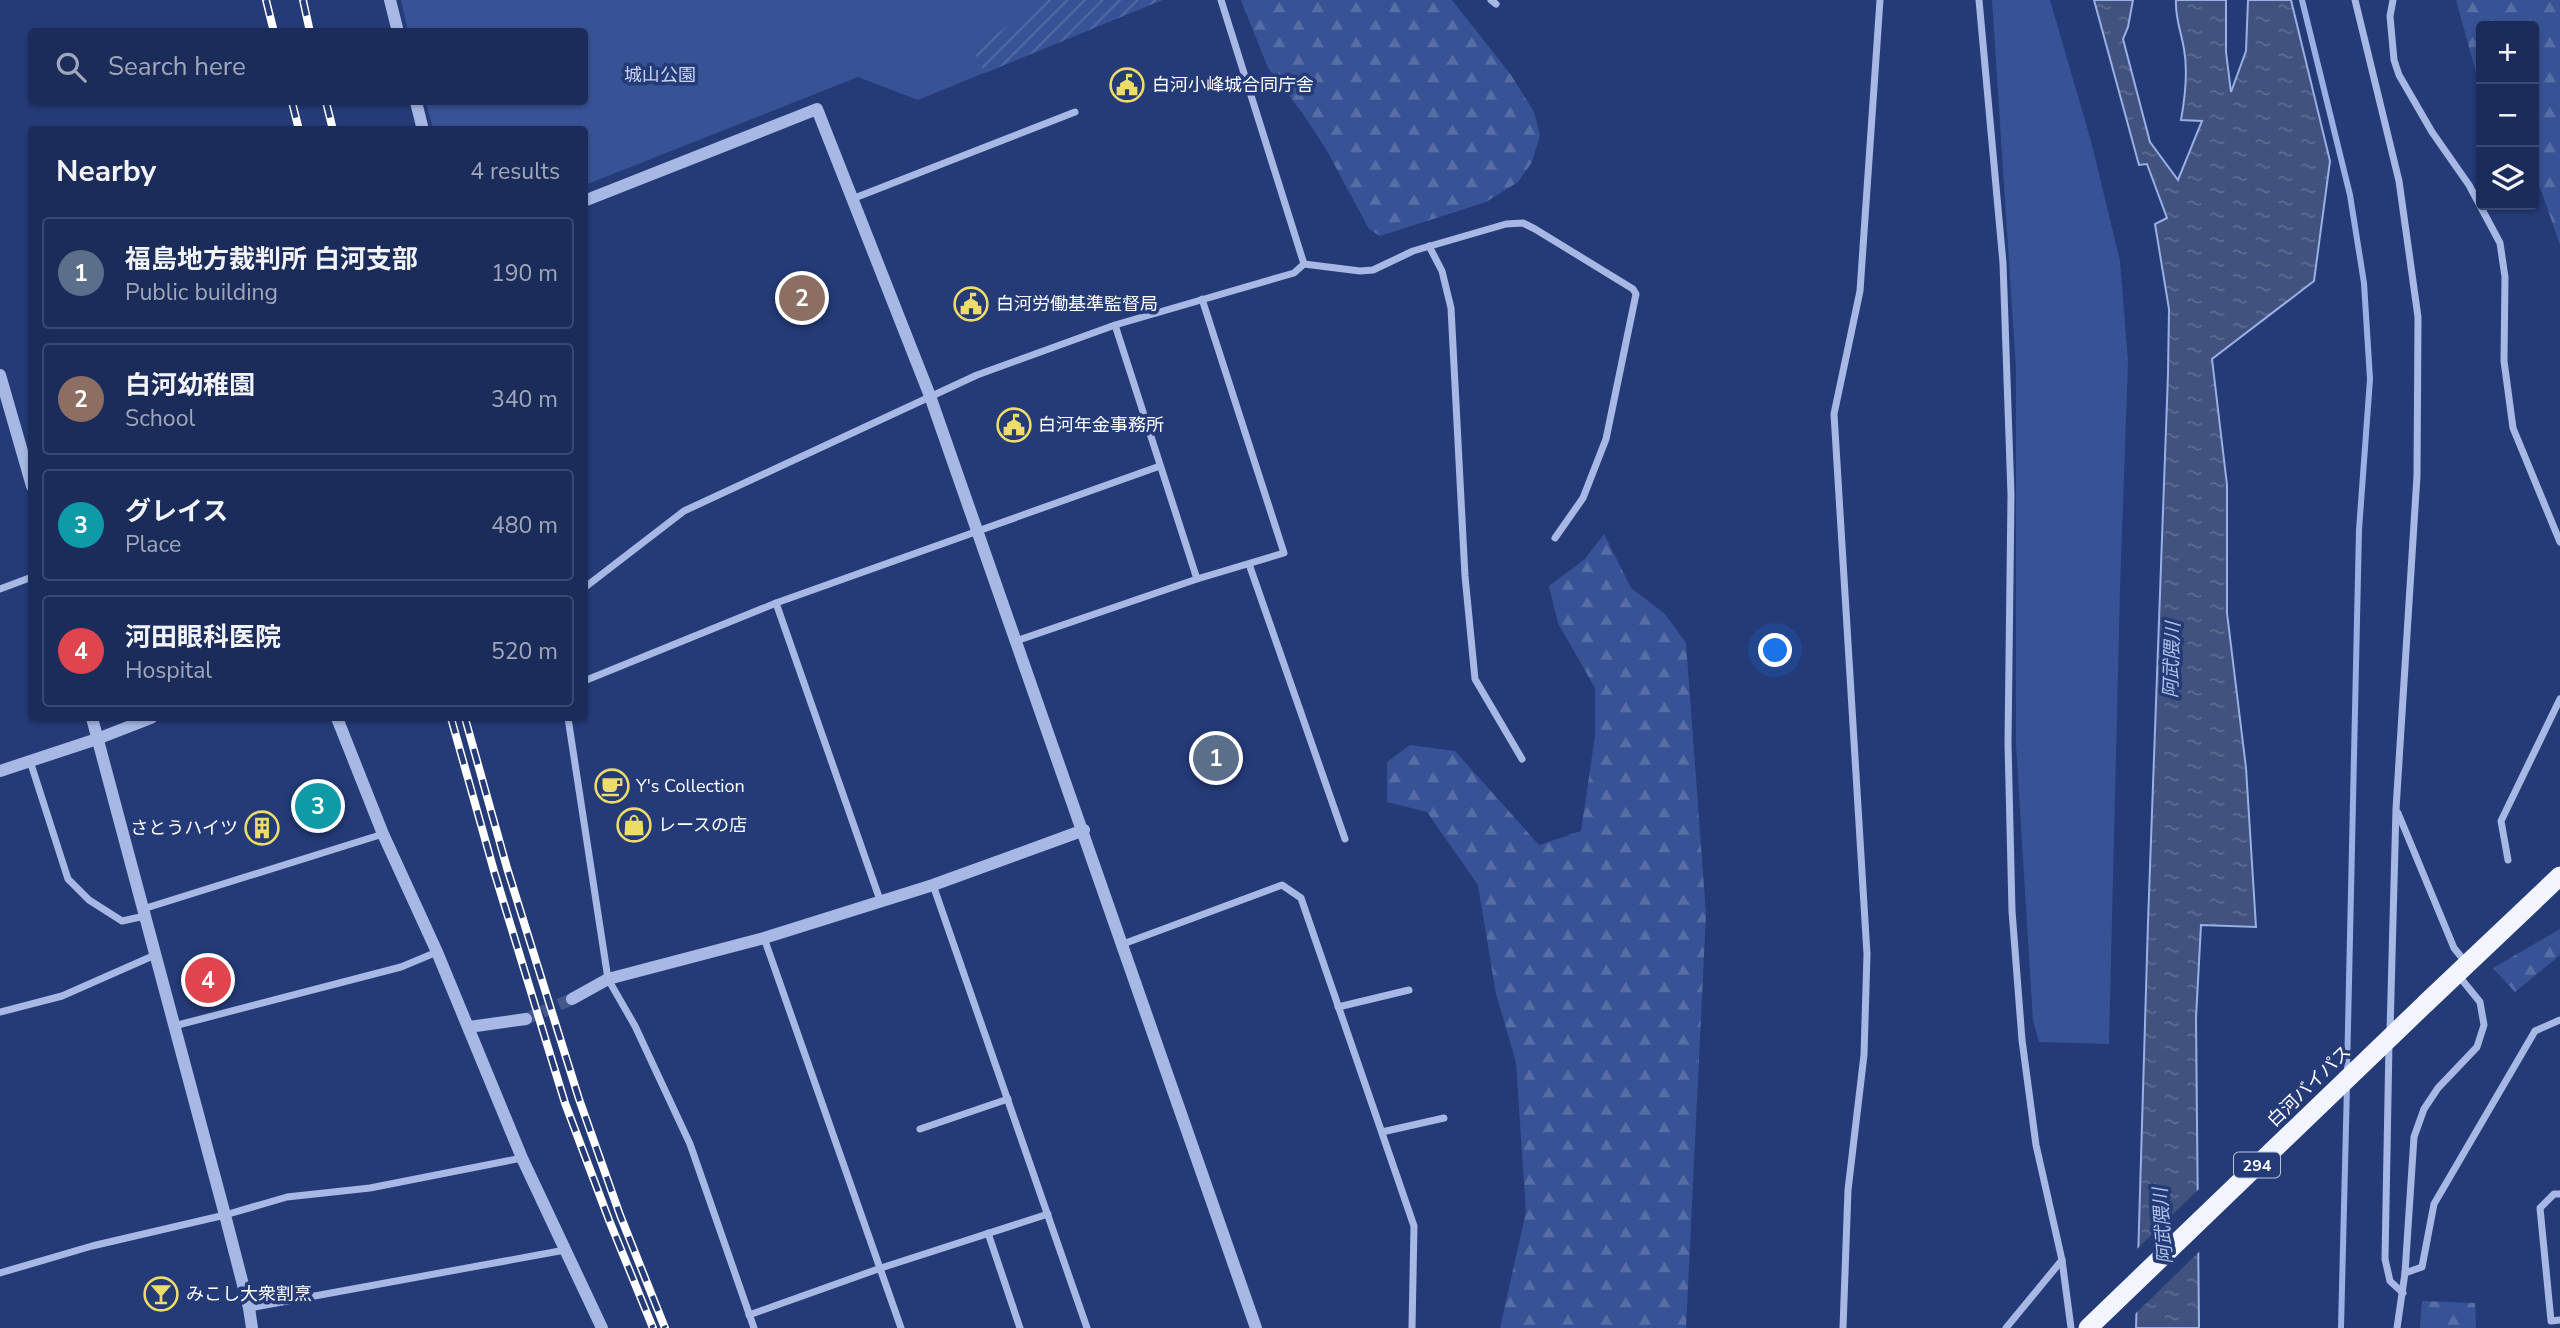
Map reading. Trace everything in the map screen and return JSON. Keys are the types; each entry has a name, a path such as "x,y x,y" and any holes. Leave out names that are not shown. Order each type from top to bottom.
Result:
{"highway":[{"name":"白河バイパス","path":"2088,1328 2560,876"}],"street":[{"path":"390,0 397,28"},
{"path":"1222,0 1304,264"},
{"path":"1843,1328 1848,1190 1864,1055 1867,954 1834,414 1860,291 1880,0"},
{"path":"1979,0 2004,276 2011,495 2008,743 2012,911 2022,1040 2036,1145 2062,1260 2071,1328"},
{"path":"2355,0 2399,181 2418,317 2417,476 2396,809 2385,1259 2390,1281 2403,1293"},
{"path":"2393,0 2390,16 2394,60 2399,75 2432,132 2469,186 2500,243 2505,277 2504,361 2513,428 2560,542"},
{"path":"417,105 422,126"},
{"path":"588,199 817,108 930,396 978,529 1256,1328"},
{"path":"852,199 1075,112"},
{"path":"588,585 684,511 977,375 1115,325 1294,273 1304,264 1360,271 1373,270 1429,246 1506,224 1523,223 1633,289 1636,294 1606,439 1583,498 1555,538"},
{"path":"1429,246 1442,271 1451,308 1465,562 1475,679 1522,759"},
{"path":"1016,641 1197,579 1284,553 1202,299"},
{"path":"1115,325 1197,579"},
{"path":"0,375 28,475"},
{"path":"588,679 776,603 1160,466"},
{"path":"1249,564 1345,839"},
{"path":"0,589 28,579"},
{"path":"776,603 880,900"},
{"path":"2508,860 2501,821 2560,699"},
{"path":"93,721 225,1215 252,1328"},
{"path":"0,771 143,721"},
{"path":"338,721 383,834 469,1027 522,1158 602,1328"},
{"path":"568,721 608,979 635,1026 690,1144 754,1328"},
{"path":"30,761 68,879 89,900 122,921 383,834"},
{"path":"2396,809 2463,970 2480,1002 2484,1025 2477,1047 2438,1088 2424,1109 2414,1137 2405,1273 2397,1328"},
{"path":"572,999 608,979 764,938 933,885 1084,830"},
{"path":"933,885 1087,1328"},
{"path":"1123,944 1282,885 1301,898 1414,1226 1412,1328"},
{"path":"764,938 901,1328"},
{"path":"174,1026 401,967 437,953"},
{"path":"0,1012 62,996 155,955"},
{"path":"1338,1007 1409,990"},
{"path":"469,1027 526,1019"},
{"path":"2405,1273 2422,1267 2434,1205 2535,1031 2560,1020"},
{"path":"920,1129 1008,1099"},
{"path":"1382,1132 1444,1118"},
{"path":"0,1273 92,1246 225,1215 287,1197 370,1188 522,1158"},
{"path":"2560,1194 2554,1194 2540,1208 2550,1321 2560,1320"},
{"path":"749,1315 881,1268 1048,1214"},
{"path":"988,1233 1020,1328"},
{"path":"249,1308 565,1250"},
{"path":"2006,1328 2062,1260"}],"green space":[{"name":"城山公園","path":"401,0 1162,0 918,100 858,77 588,184 588,126 432,126 427,105 588,105 588,28 407,28"},
{"path":"1046,0 1162,0 985,73 973,50"},
{"path":"1241,0 1452,0 1511,75 1534,112 1540,135 1532,162 1518,182 1486,202 1380,236 1369,229 1326,149 1268,68"},
{"path":"1992,0 2050,0 2091,141 2120,261 2128,362 2109,1044 2039,1042 2033,1021 2016,744 2016,369"},
{"path":"2456,0 2560,0 2560,245 2539,186 2539,21 2476,21 2476,72"},
{"path":"1604,534 1631,588 1665,614 1686,643 1706,914 1686,1328 1500,1328 1526,1212 1516,1062 1496,994 1478,885 1427,812 1387,802 1387,762 1410,745 1455,751 1539,845 1581,831 1595,736 1595,688 1558,623 1549,586 1585,559"},
{"path":"2560,929 2560,955 2515,992 2493,968"},
{"path":"2422,1301 2475,1303 2476,1328 2420,1328"}],"water":[{"name":"阿武隈川","path":"2094,0 2133,0 2123,39 2150,142 2178,180 2202,121 2181,120 2186,66 2176,0 2226,0 2226,52 2231,92 2246,51 2248,0 2291,0 2330,161 2314,281 2212,359 2227,485 2227,613 2246,768 2256,927 2201,925 2196,1018 2199,1328 2136,1328 2168,374 2169,309 2155,224 2167,218 2147,164 2139,165"}],"pier":[{"path":"2202,1186 2203,1248 2133,1316 2135,1251"}],"waterway":[{"path":"2302,0 2350,195 2364,283 2370,379 2359,530 2347,1072"},
{"path":"2341,1328 2347,1086"}],"tunnel":[{"path":"526,1019 572,999"}],"railway":[{"path":"266,0 273,28"},
{"path":"303,0 309,28"},
{"path":"293,105 298,126"},
{"path":"327,105 332,126"},
{"path":"452,721 494,871 565,1103 653,1328"},
{"path":"466,721 507,868 579,1099 620,1215 665,1328"}],"place":[{"name":"白河小峰城合同庁舎","path":"1127,85"},
{"name":"白河幼稚園","path":"802,298"},
{"name":"白河労働基準監督局","path":"971,304"},
{"name":"白河年金事務所","path":"1014,425"},
{"name":"福島地方裁判所 白河支部","path":"1216,758"},
{"name":"Y's Collection","path":"612,786"},
{"name":"グレイス","path":"318,806"},
{"name":"レースの店","path":"634,825"},
{"name":"さとうハイツ","path":"262,828"},
{"name":"河田眼科医院","path":"208,980"},
{"name":"みこし大衆割烹","path":"161,1294"}]}
